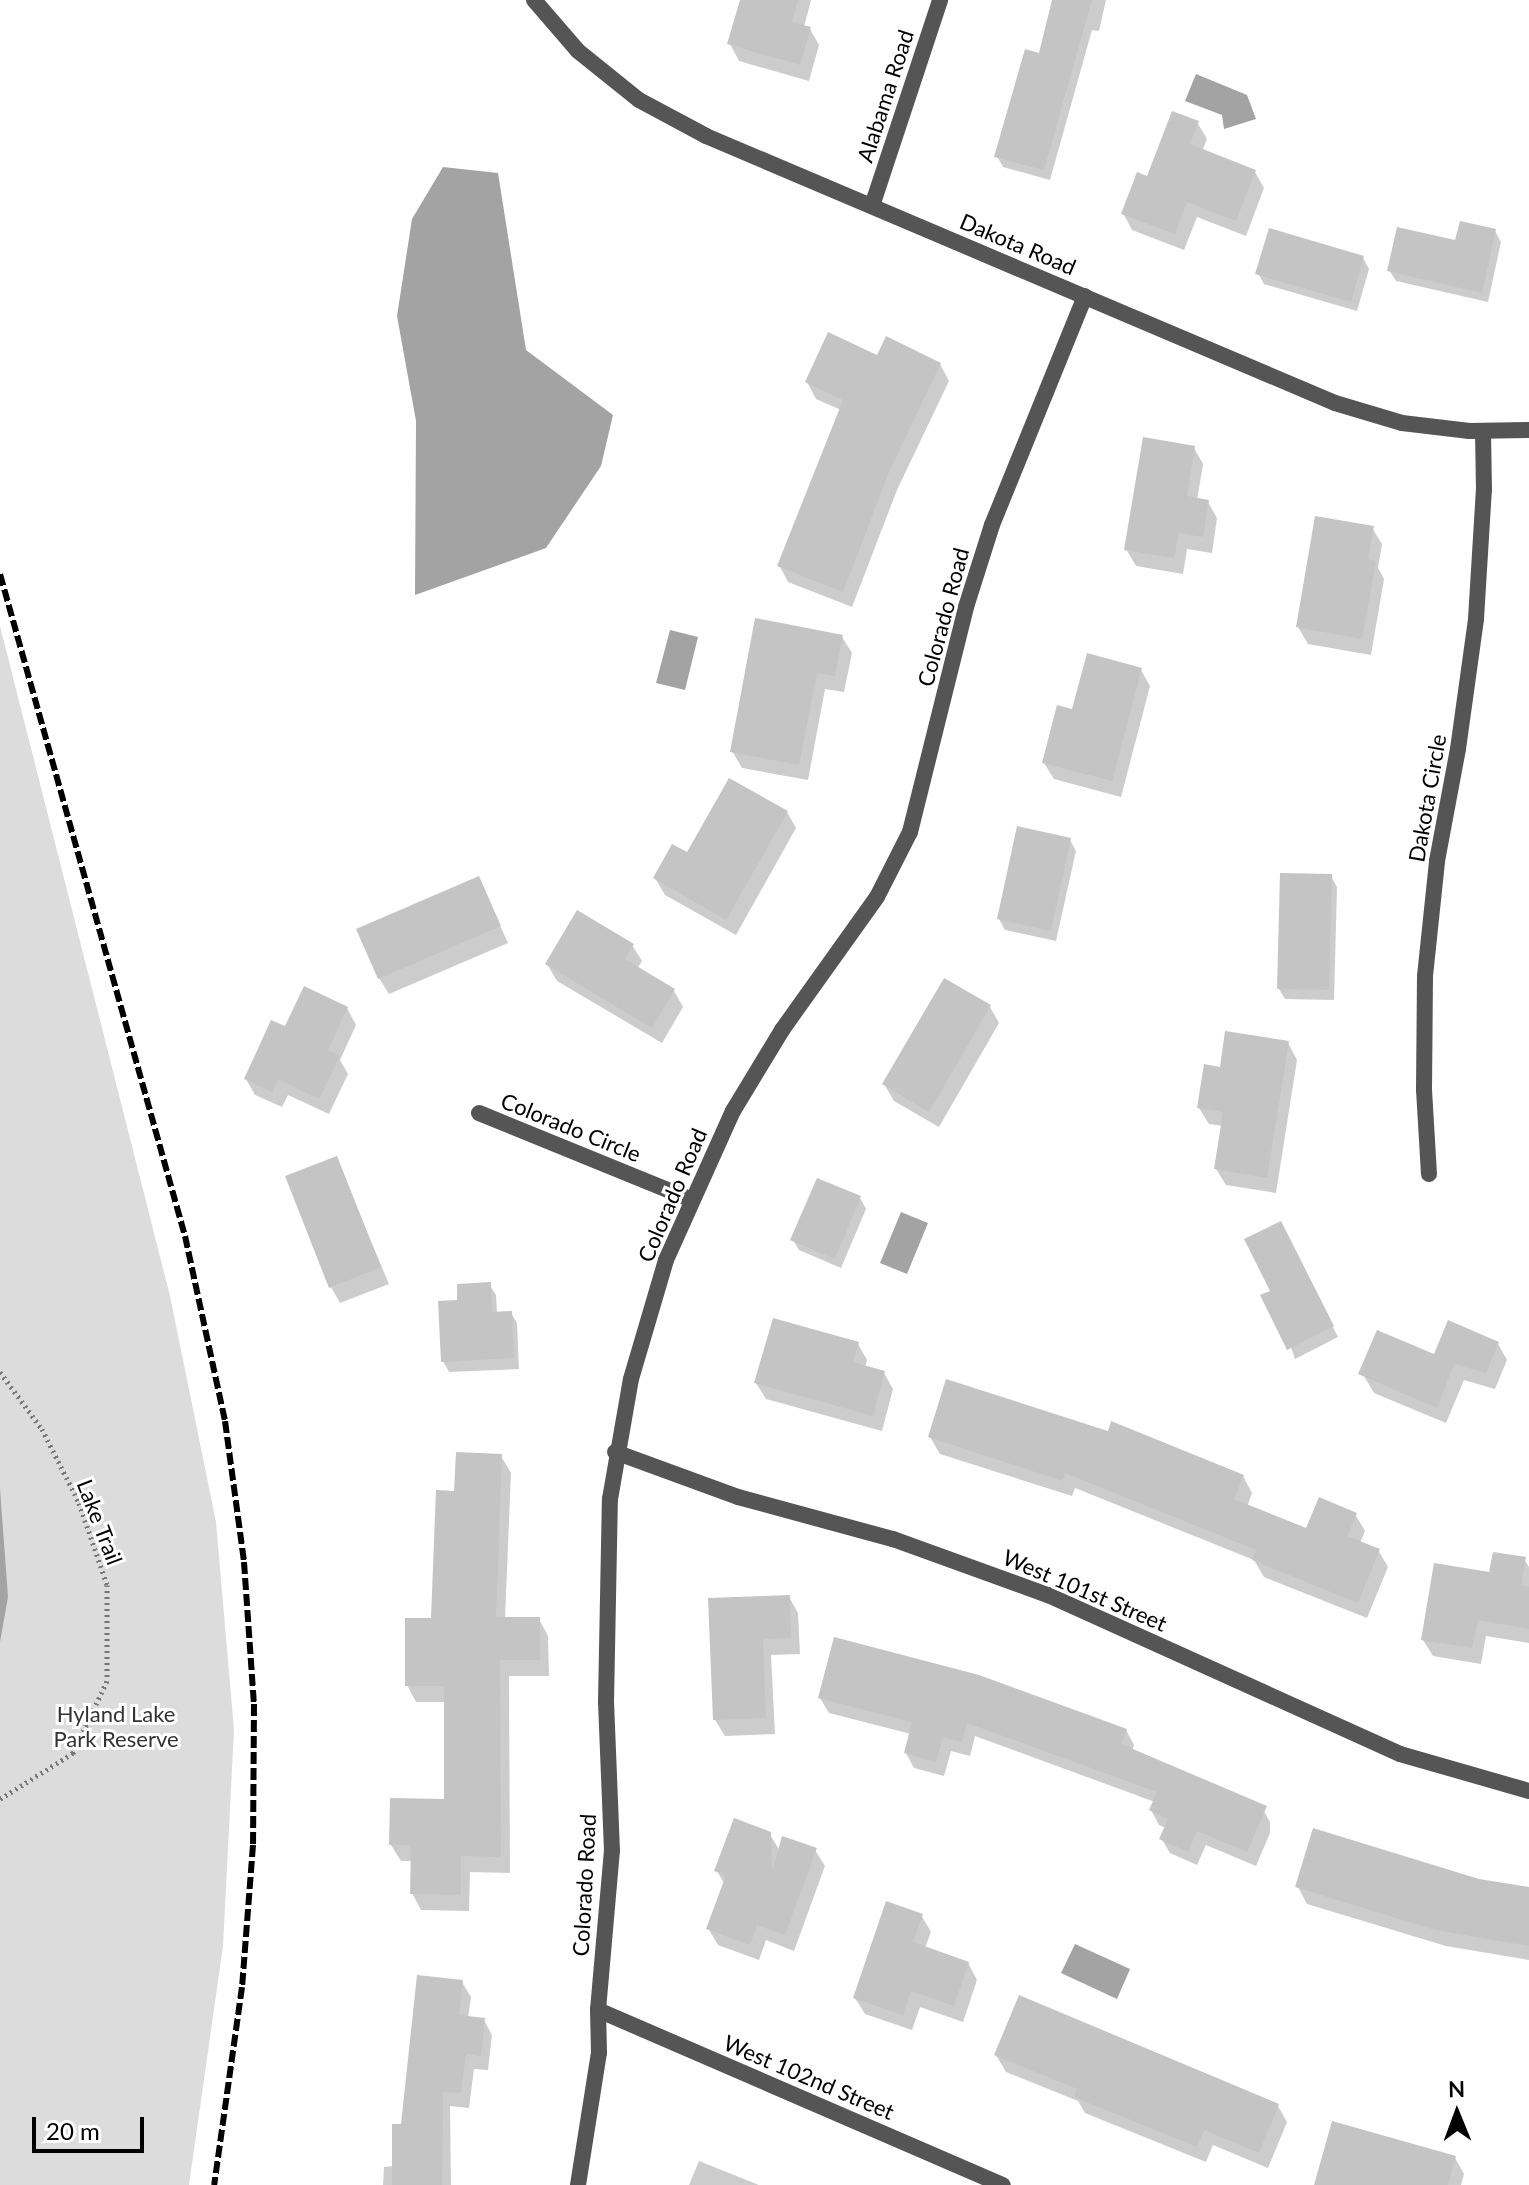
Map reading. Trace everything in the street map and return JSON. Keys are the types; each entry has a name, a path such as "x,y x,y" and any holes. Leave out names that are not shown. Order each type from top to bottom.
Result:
{"street":[{"name":"Dakota Road","path":"534,0 578,51 639,100 706,136 1335,403 1402,423 1483,431 1529,430"},
{"name":"Alabama Road","path":"872,206 940,0"},
{"name":"Colorado Road","path":"578,2185 599,2053 598,2010 612,1851 606,1702 610,1499 615,1452 631,1379 666,1260 733,1111 782,1030 877,897 910,832 966,607 992,525 1085,296"},
{"name":"Dakota Circle","path":"1429,1174 1424,1090 1425,976 1437,861 1458,749 1476,619 1484,490 1483,431"},
{"name":"Colorado Circle","path":"479,1113 692,1200"},
{"name":"West 101st Street","path":"615,1452 738,1497 893,1539 1048,1595 1400,1754 1529,1791"},
{"name":"West 102nd Street","path":"598,2010 1003,2185"}],"path":[{"name":"Lake Trail","path":"0,1372 42,1429 79,1503 107,1585 107,1681 73,1753 0,1799"}],"green space":[{"name":"Hyland Lake Park Reserve","path":"0,626 170,1296 216,1522 234,1730 223,1946 189,2185 0,2185"}],"shaded area":[{"path":"1196,74 1247,95 1256,119 1224,129 1222,115 1185,101"},
{"path":"443,167 498,173 526,350 613,415 601,466 546,548 415,595 416,421 397,316 412,219"},
{"path":"670,630 698,637 685,690 656,683"},
{"path":"901,1212 928,1223 907,1274 880,1263"},
{"path":"0,1489 8,1597 0,1642"},
{"path":"1075,1944 1130,1969 1117,1999 1061,1973"}],"building":[{"path":"740,0 798,0 792,22 811,27 800,65 727,44"},
{"path":"1052,0 1092,0 1044,170 994,157 1025,49 1039,53"},
{"path":"1172,111 1199,121 1190,144 1256,170 1236,221 1187,202 1175,234 1121,214 1137,172 1147,176"},
{"path":"1460,221 1496,229 1482,293 1387,271 1397,227 1455,240"},
{"path":"1269,228 1364,256 1351,302 1255,274"},
{"path":"828,332 877,355 886,336 941,363 889,472 843,592 777,566 843,400 805,382"},
{"path":"1143,437 1195,446 1187,496 1209,500 1203,537 1179,533 1174,558 1124,550"},
{"path":"1315,516 1374,526 1368,559 1376,561 1362,639 1296,627"},
{"path":"755,618 843,635 835,676 817,673 799,765 730,752"},
{"path":"1087,653 1142,668 1112,781 1042,763 1057,705 1072,709"},
{"path":"729,778 788,811 726,920 653,878 672,844 687,852"},
{"path":"1017,826 1071,838 1051,931 997,919"},
{"path":"1280,873 1332,874 1329,990 1277,989"},
{"path":"479,876 501,926 378,979 356,929"},
{"path":"577,910 634,944 625,959 675,989 652,1028 545,964"},
{"path":"944,978 991,1005 929,1112 882,1084"},
{"path":"304,986 348,1007 328,1050 340,1056 319,1099 278,1079 272,1092 244,1079 271,1020 285,1026"},
{"path":"1225,1031 1289,1041 1267,1178 1214,1169 1223,1112 1197,1108 1204,1064 1220,1067"},
{"path":"337,1156 381,1267 329,1288 285,1176"},
{"path":"817,1178 861,1196 835,1259 790,1240"},
{"path":"1281,1221 1334,1326 1287,1350 1260,1295 1270,1291 1244,1239"},
{"path":"491,1282 492,1312 512,1311 514,1358 441,1362 438,1301 457,1300 457,1284"},
{"path":"773,1318 859,1342 853,1362 885,1371 873,1416 754,1383"},
{"path":"1448,1320 1499,1342 1486,1373 1454,1364 1437,1408 1358,1374 1377,1330 1434,1354"},
{"path":"946,1379 1108,1431 1111,1421 1244,1475 1234,1499 1306,1528 1319,1497 1357,1513 1347,1536 1380,1549 1358,1603 1252,1560 1256,1550 1065,1473 1063,1481 928,1437"},
{"path":"456,1452 502,1454 496,1617 540,1617 540,1660 500,1660 501,1857 461,1856 461,1895 410,1894 411,1845 389,1845 390,1798 444,1799 444,1686 405,1686 405,1618 431,1618 436,1490 454,1491"},
{"path":"1493,1552 1526,1557 1521,1585 1529,1587 1529,1629 1478,1620 1472,1648 1421,1640 1434,1563 1489,1572"},
{"path":"790,1595 791,1638 763,1639 766,1718 713,1720 708,1598"},
{"path":"834,1637 979,1675 1127,1729 1121,1744 1267,1806 1247,1852 1197,1831 1188,1852 1159,1839 1168,1819 1149,1810 1157,1792 967,1723 962,1742 943,1737 936,1762 904,1753 912,1722 818,1698"},
{"path":"734,1818 771,1832 772,1872 782,1836 817,1848 785,1935 757,1925 750,1945 706,1929 726,1875 714,1871"},
{"path":"1313,1828 1479,1879 1529,1887 1529,1946 1435,1930 1295,1887"},
{"path":"886,1901 923,1914 913,1942 969,1962 954,2006 911,1991 903,2015 853,1998"},
{"path":"417,1975 463,1980 459,2015 485,2018 481,2056 466,2054 461,2093 443,2092 442,2185 392,2185 392,2124 401,2124"},
{"path":"1019,1995 1279,2104 1259,2153 1204,2130 1197,2147 1074,2097 1077,2089 994,2055"},
{"path":"1332,2121 1456,2156 1448,2185 1314,2185"}],"railway":[{"path":"0,574 185,1236 225,1421 244,1562 254,1704 253,1845 242,1987 214,2185"}]}
